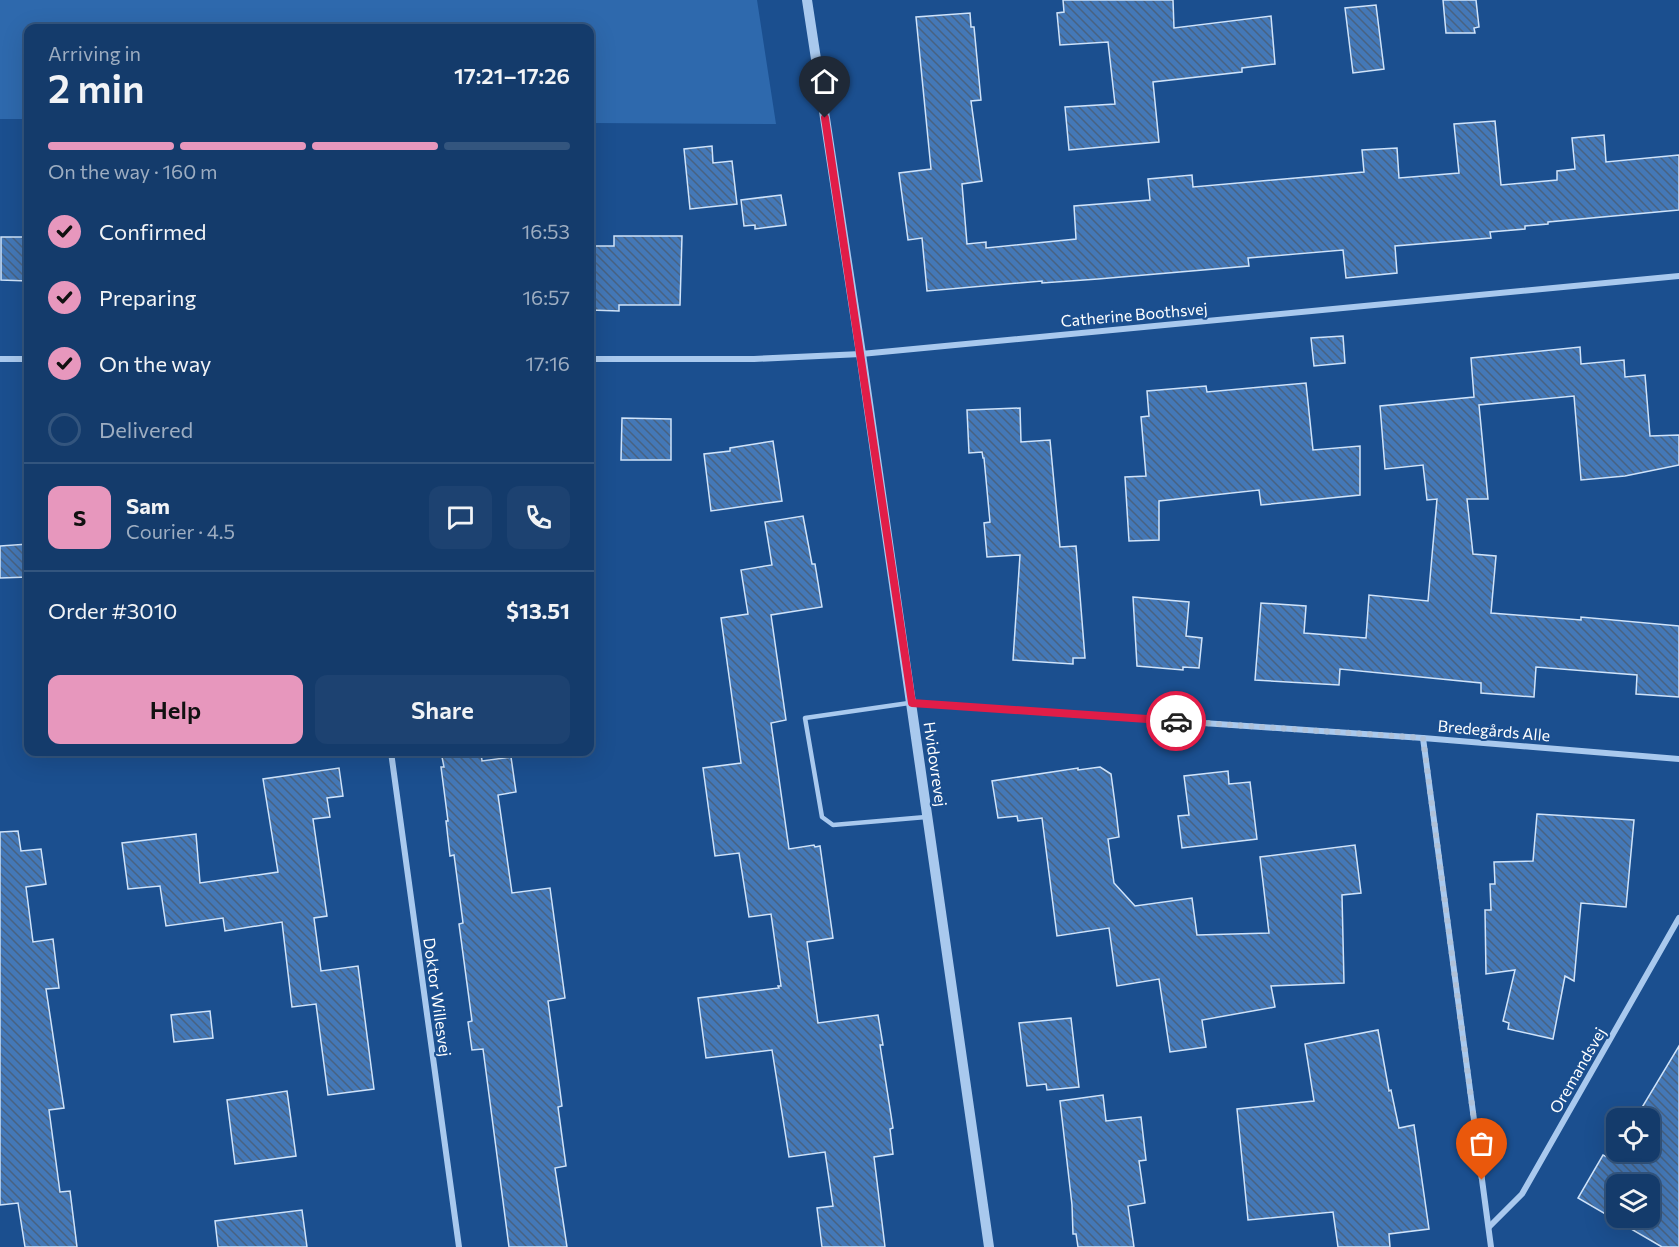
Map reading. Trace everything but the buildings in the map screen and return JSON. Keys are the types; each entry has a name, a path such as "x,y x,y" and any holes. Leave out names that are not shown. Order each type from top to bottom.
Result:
{"street":[{"name":"Hvidovrevej","path":"807,0 912,703 989,1247"},
{"name":"Catherine Boothsvej","path":"594,359 754,359 861,354 1679,276"},
{"path":"0,359 24,359"},
{"name":"Bredegårds Alle","path":"912,703 1423,738 1679,759"},
{"path":"1423,738 1491,1247"},
{"name":"Doktor Willesvej","path":"392,756 459,1247"},
{"name":"Oremandsvej","path":"1489,1227 1522,1194 1679,918"}],"lane":[{"path":"912,703 805,718 822,817 833,825 928,817"}],"shaded area":[{"path":"0,0 757,0 776,124 594,123 594,24 24,24 24,119 0,119"}],"way so far":[{"path":"1176,721 1423,738 1482,1180"}],"route":[{"path":"825,118 912,703 1176,721"}]}
